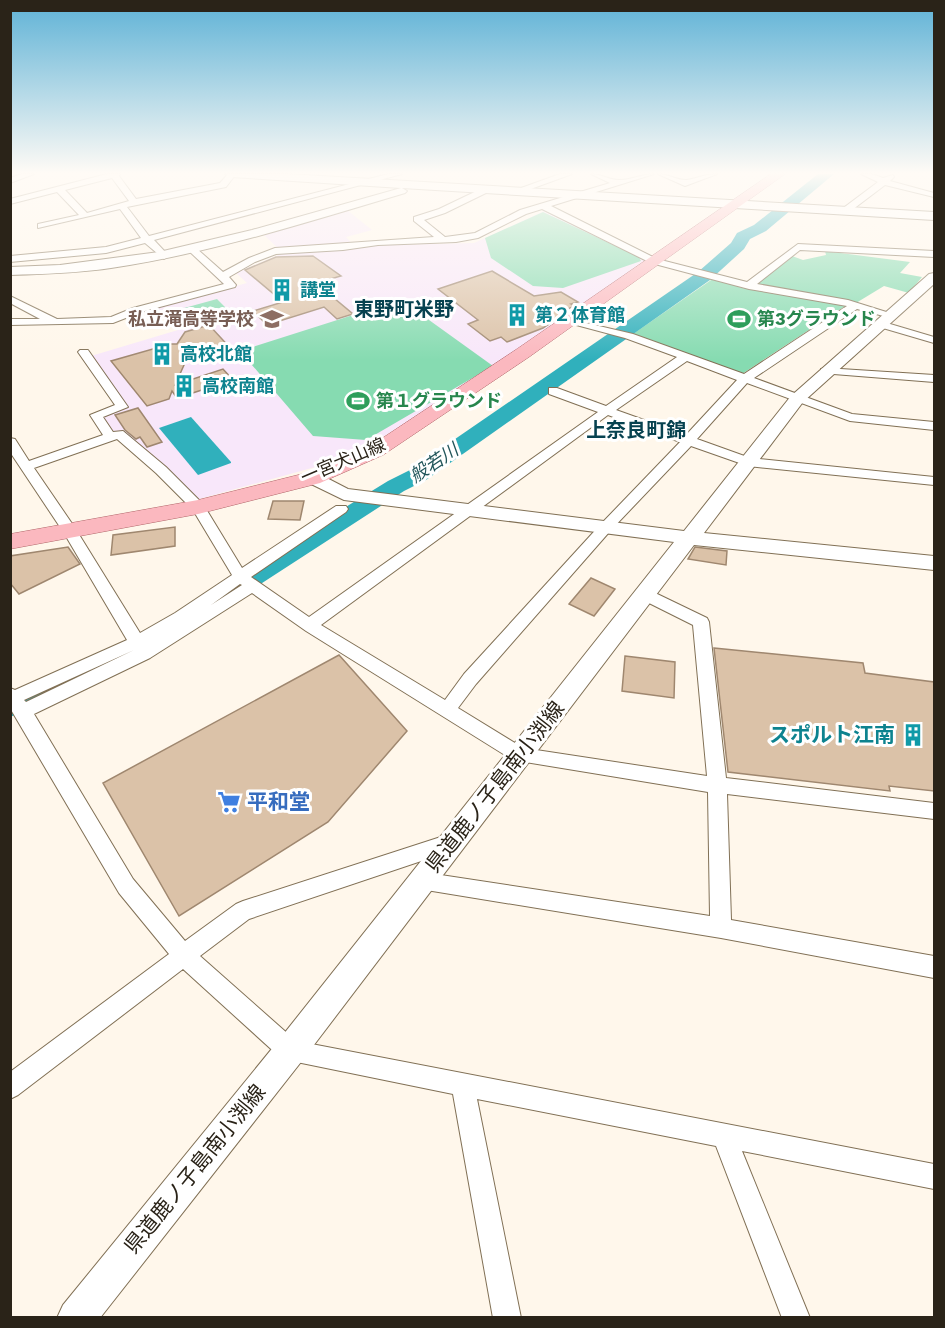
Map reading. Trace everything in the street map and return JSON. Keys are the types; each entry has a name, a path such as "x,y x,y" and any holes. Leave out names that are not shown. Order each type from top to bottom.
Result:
{"main road":[{"name":"一宮犬山線","path":"10,542 198,507 313,478 376,451 690,236"}],"street":[{"path":"145,236 164,256"},
{"path":"10,259 106,250 159,236"},
{"path":"10,271 72,270 164,256 242,236"},
{"path":"437,236 441,239"},
{"path":"222,277 252,260 275,251 469,236"},
{"path":"603,236 654,261 748,286 855,305 934,340"},
{"path":"748,286 798,247 934,255"},
{"path":"10,322 113,321 137,310 231,285 193,250"},
{"name":"県道鹿ノ子島南小渕線","path":"76,1317 290,1051 797,399 825,371 931,283"},
{"path":"10,299 55,322"},
{"path":"447,710 470,680 606,527 744,379 855,305"},
{"path":"569,320 625,335 850,417 934,426"},
{"path":"84,352 122,407 96,415 110,437"},
{"path":"310,625 685,357"},
{"path":"825,371 934,379"},
{"path":"553,391 748,462 934,482"},
{"path":"26,466 118,435 161,470 198,507 247,581 310,625 519,755 717,785 934,811"},
{"path":"10,442 70,531 140,648"},
{"path":"313,478 344,494 691,538 934,563"},
{"path":"341,509 247,581 140,648 15,701 114,868 183,955 290,1051 934,1176"},
{"path":"646,596 701,622 717,785 721,928"},
{"path":"10,1087 243,911 451,843"},
{"path":"421,881 721,928 934,967"},
{"path":"463,1086 507,1317"},
{"path":"724,1136 796,1317"}],"shaded area":[{"path":"265,236 350,236 346,237 356,248 474,243 489,236 597,236 648,262 423,413 369,445 319,466 199,499 151,456 113,434 99,416 124,408 91,356 178,330 157,307 247,283 236,273 283,253"}],"green space":[{"path":"490,236 594,236 639,257 641,261 563,288 533,286 491,258 485,238"},
{"path":"825,251 910,262 900,273 922,277 909,293 884,286 856,303 756,285 792,256 803,260 826,255"},
{"name":"第3グラウンド","path":"714,278 742,288 847,305 742,374 633,334"},
{"path":"217,299 230,312 189,324 177,310"},
{"name":"第１グラウンド","path":"397,301 404,302 493,366 366,440 313,436 240,351"}],"water":[{"path":"191,417 231,463 198,475 159,428"}],"building":[{"path":"313,256 341,276 316,283 353,314 337,319 324,307 267,325 253,311 283,302 245,270 276,257"},
{"name":"第２体育館","path":"492,271 534,296 561,292 578,302 571,304 575,306 560,312 564,314 543,328 507,342 501,337 490,341 468,324 478,320 438,289"},
{"path":"209,325 235,353 218,358 208,348 189,354 175,385 223,369 233,380 177,398 172,391 169,399 147,406 111,361 160,347 160,344 177,344 185,332"},
{"path":"138,408 162,442 147,447 140,437 136,439 125,430 115,415"},
{"path":"273,501 304,501 300,520 268,519"},
{"path":"175,527 175,546 111,555 113,535"},
{"path":"68,547 80,564 19,594 10,583 10,556"},
{"path":"695,547 727,551 726,565 688,559"},
{"path":"591,578 615,589 594,616 569,604"},
{"path":"714,648 863,663 865,673 934,682 934,791 889,786 890,791 728,772"},
{"name":"平和堂","path":"339,655 407,731 328,822 179,916 103,783"},
{"path":"625,656 675,662 674,698 622,691"}],"waterway":[{"name":"般若川","path":"198,611 396,486 418,475 589,358 704,276 738,246 743,236"},
{"name":"般若川","path":"10,705 84,674 155,636"}],"place":[{"name":"講堂","path":"282,290"},
{"name":"第２体育館","path":"517,315"},
{"name":"私立滝高等学校","path":"272,319"},
{"name":"第3グラウンド","path":"739,319"},
{"name":"高校北館","path":"162,354"},
{"name":"高校南館","path":"184,386"},
{"name":"第１グラウンド","path":"358,401"},
{"name":"スポルト江南","path":"913,735"},
{"name":"平和堂","path":"229,802"}],"district":[{"name":"東野町米野","path":"404,309"},
{"name":"上奈良町錦","path":"636,430"}]}
